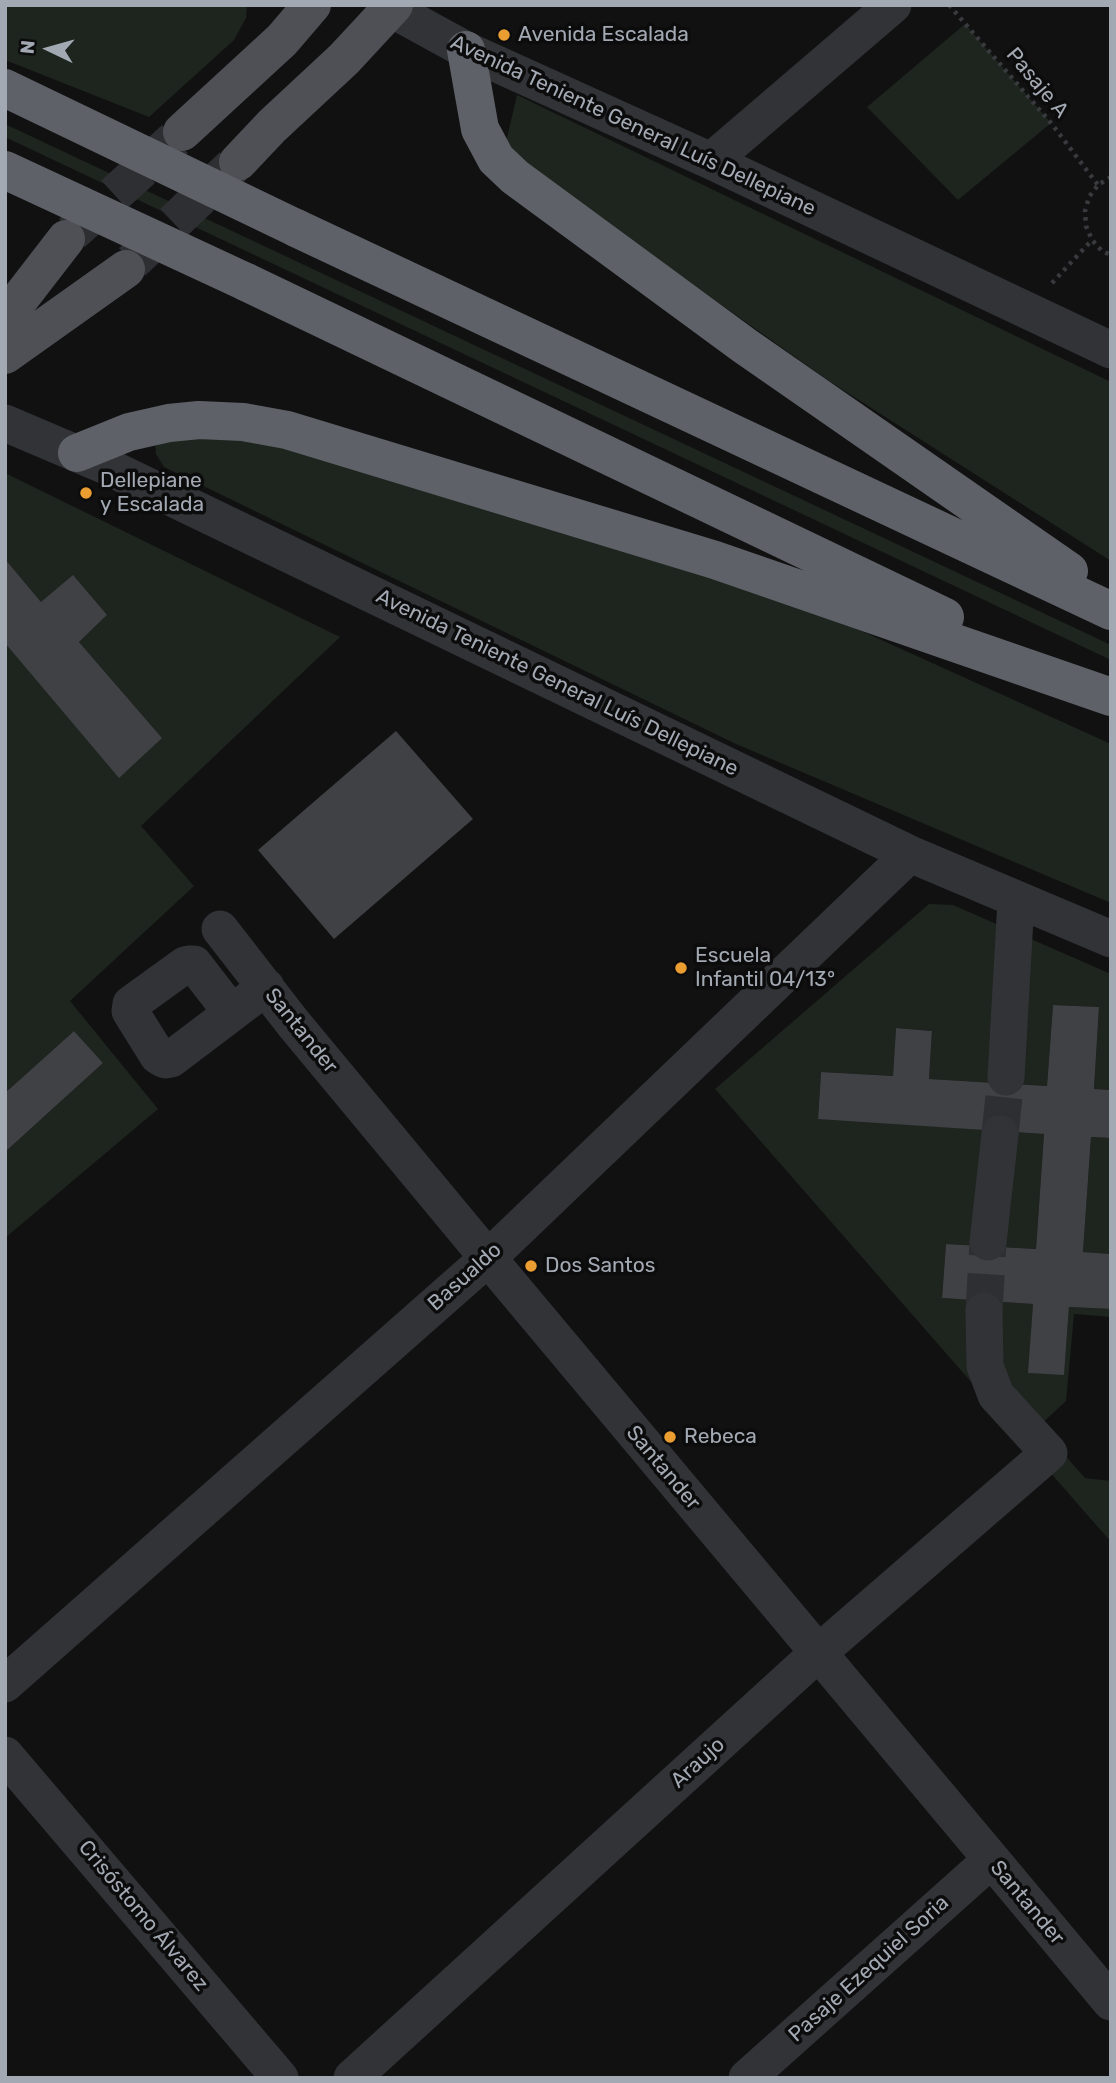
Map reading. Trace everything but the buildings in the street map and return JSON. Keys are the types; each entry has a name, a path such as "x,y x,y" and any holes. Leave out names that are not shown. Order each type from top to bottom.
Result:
{"highway":[{"path":"466,50 480,129 496,159 516,177 745,346 1111,600"},
{"path":"5,88 296,228 1111,611"},
{"path":"5,170 246,282 1111,697"},
{"path":"77,453 129,432 169,423 199,420 243,422 287,430 715,560 1111,697"}],"main road":[{"path":"181,132 282,40 312,5"},
{"path":"238,162 272,126 344,59 389,6"},
{"path":"5,318 66,239"},
{"path":"5,355 126,268"}],"street":[{"path":"711,161 893,5"},
{"name":"Avenida Teniente General Luís Dellepiane","path":"389,6 466,50 711,161 1111,350"},
{"name":"Avenida Teniente General Luís Dellepiane","path":"5,424 77,453 910,854 1111,939"},
{"name":"Basualdo","path":"5,1684 488,1258 910,854"},
{"path":"1006,1077 1016,900"},
{"name":"Santander","path":"220,929 293,1023 488,1258 1111,2002"},
{"path":"231,1013 266,987"},
{"path":"988,1242 1000,1134"},
{"name":"Araujo","path":"352,2078 817,1654 1049,1453 996,1395 985,1366 984,1311"},
{"name":"Crisóstomo Álvarez","path":"5,1755 280,2078"},
{"name":"Pasaje Ezequiel Soria","path":"747,2078 991,1860"}],"path":[{"name":"Pasaje A","path":"949,5 1051,123 1098,185"},
{"path":"1111,177 1098,185 1089,197 1085,211 1086,226 1092,240 1102,251 1111,255"},
{"path":"1027,310 1092,240"}],"shaded area":[{"path":"5,5 247,5 246,18 234,40 149,117 5,60"},
{"path":"965,24 1051,123 958,200 867,107"},
{"path":"517,95 1111,382 1111,561 829,381 524,165 506,142"},
{"path":"5,124 1111,645 1111,660 5,137"},
{"path":"217,426 547,524 822,613 1111,744 1111,903 736,744 164,467 156,454 155,441"},
{"path":"5,473 340,637 141,826 194,886 70,1001 158,1109 5,1238 5,1152 103,1063 74,1031 5,1093 5,643 162,738 79,642 107,615 41,602 5,559"},
{"path":"929,904 953,905 1111,974 1111,1090 1094,1089 1099,1007 1053,1005 1047,1086 929,1079 932,1031 896,1028 893,1076 821,1072 818,1118 1044,1134 1036,1249 946,1244 942,1298 1033,1304 1029,1373 1064,1374 1069,1307 1111,1309 1111,1317 1074,1314 1066,1401 1039,1426 1085,1478 1111,1481 1111,1542 715,1089"},
{"path":"1091,1137 1111,1138 1111,1254 1083,1252"}],"tunnel":[{"path":"72,233 175,139"},
{"path":"132,262 233,166"},
{"path":"1000,1134 1006,1077"},
{"path":"984,1311 988,1242"}],"place":[{"name":"Avenida Escalada","path":"504,35"},
{"name":"Dellepiane y Escalada","path":"86,493"},
{"name":"Escuela Infantil 04/13°","path":"681,968"},
{"name":"Dos Santos","path":"531,1266"},
{"name":"Rebeca","path":"670,1437"}]}
